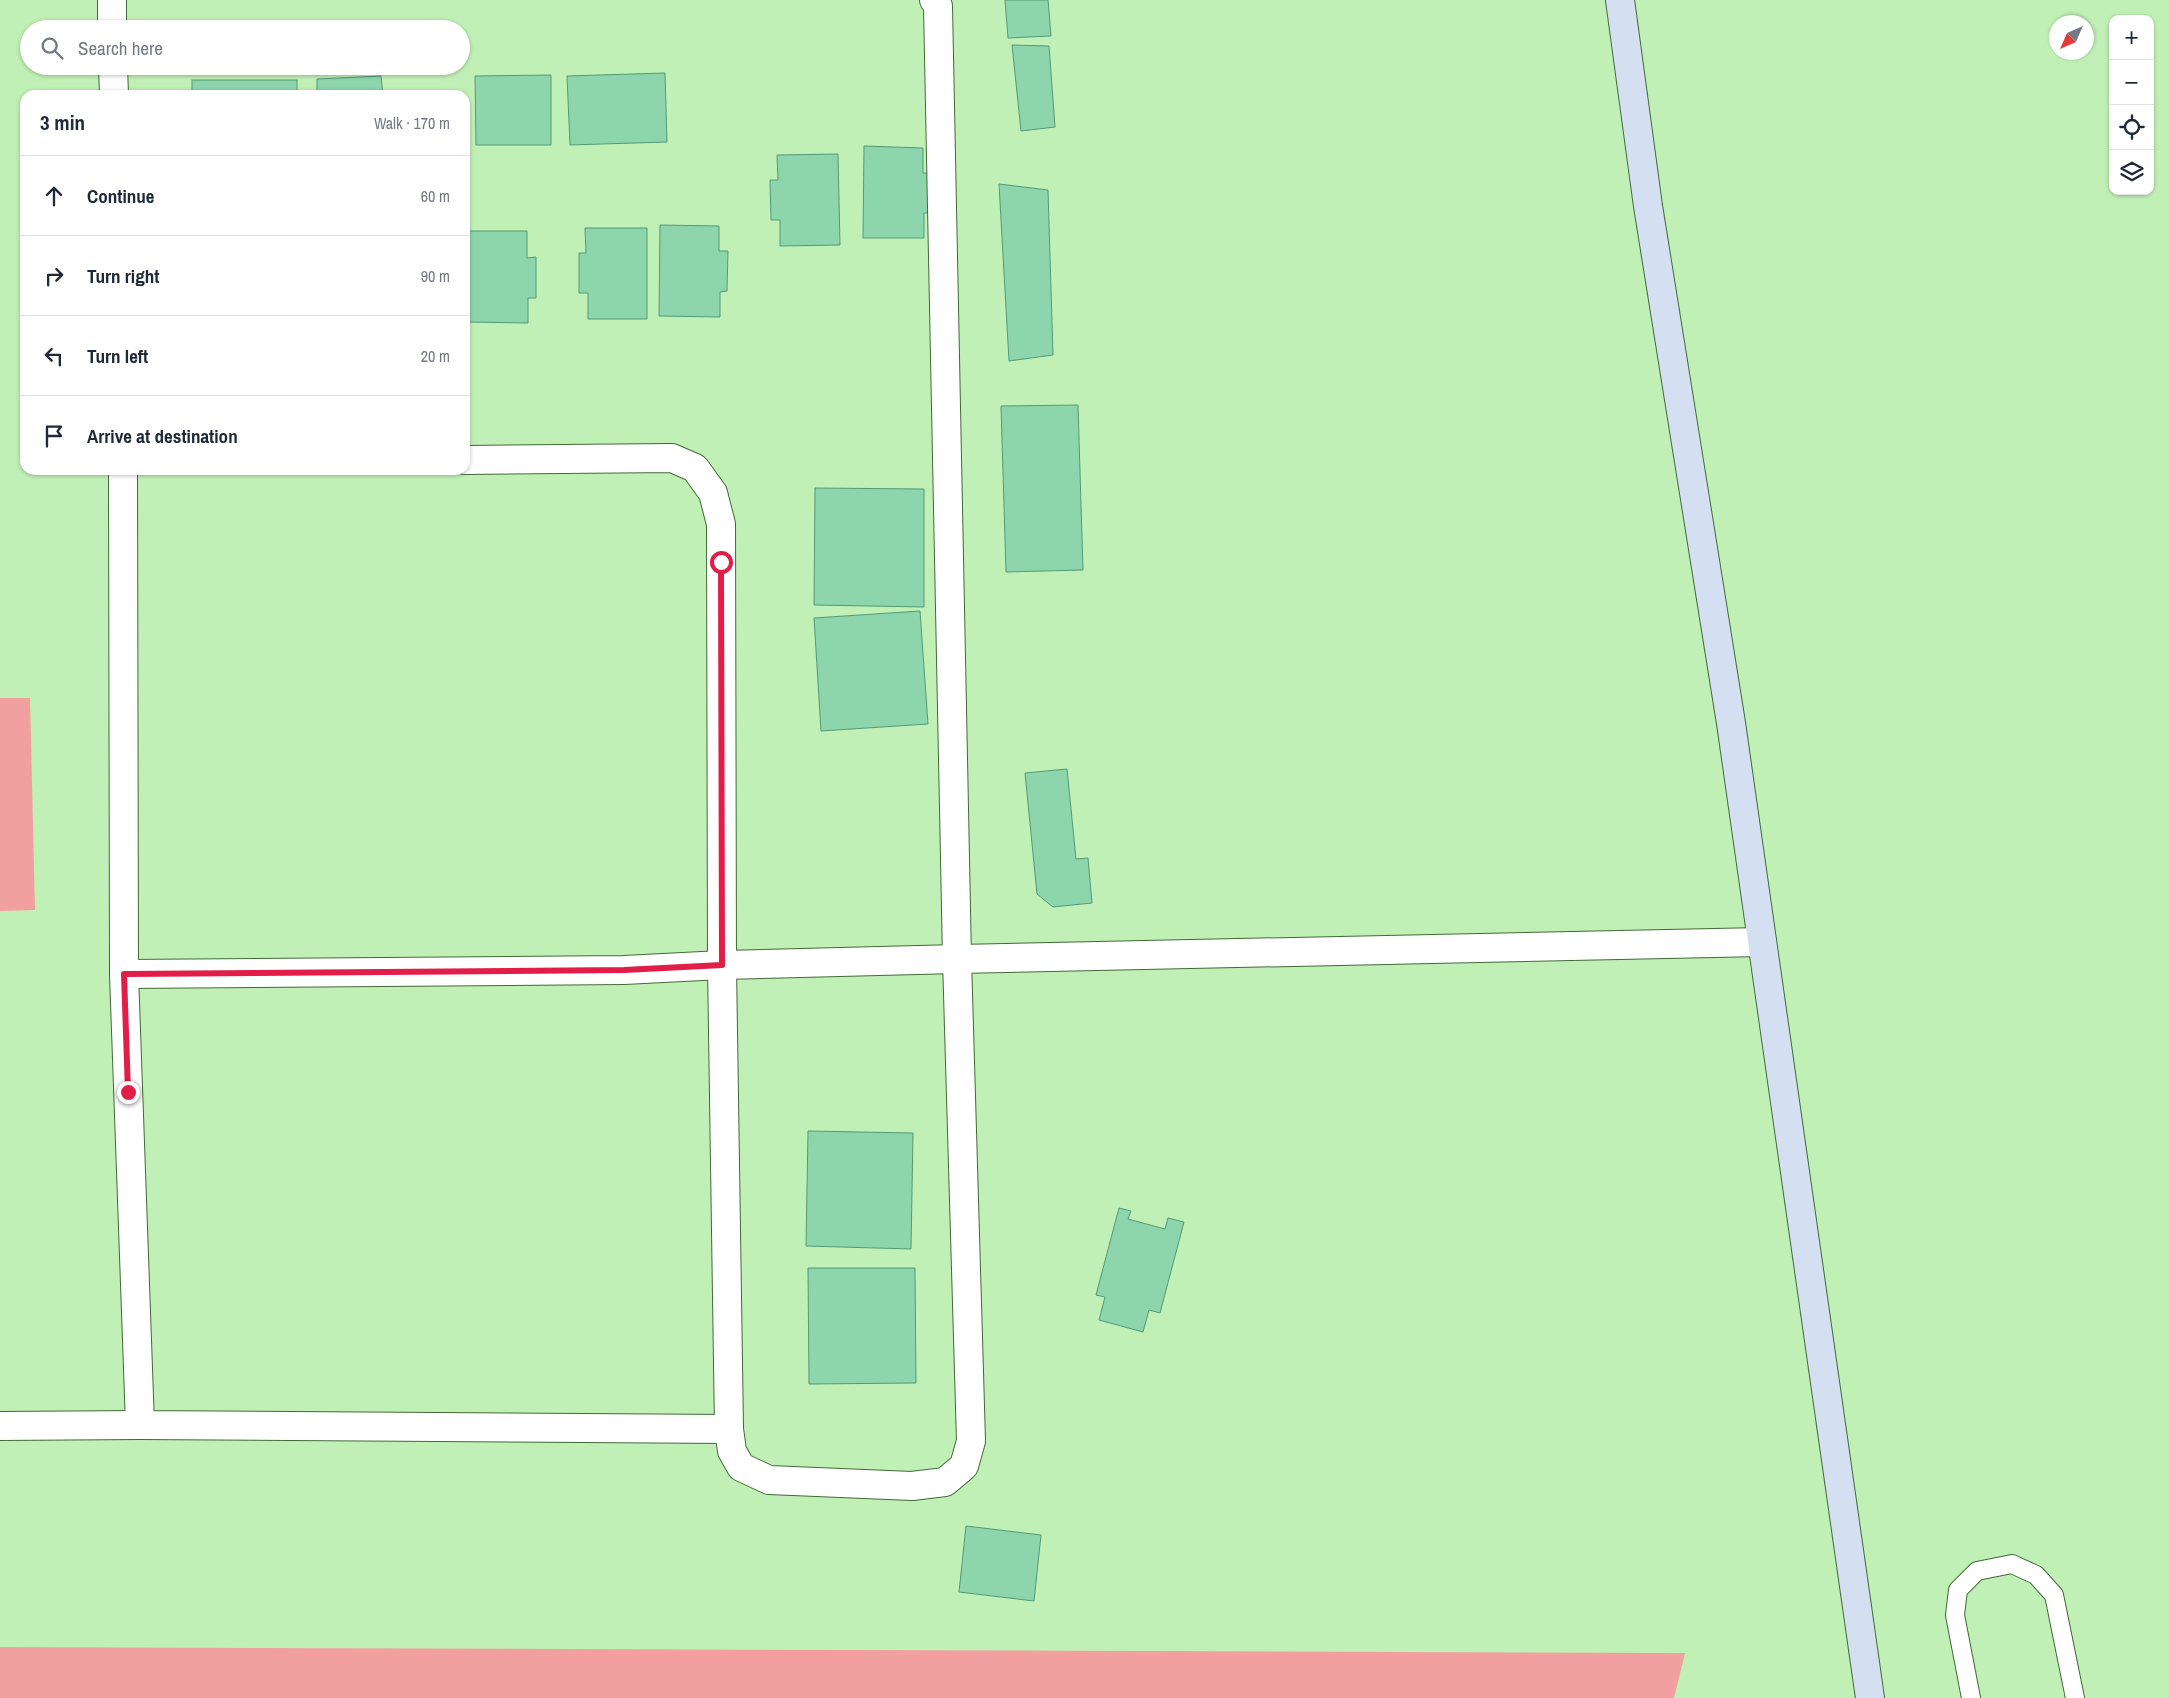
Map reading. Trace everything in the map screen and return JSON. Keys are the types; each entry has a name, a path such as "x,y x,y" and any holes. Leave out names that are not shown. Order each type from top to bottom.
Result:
{"street":[{"path":"112,0 112,20"},
{"path":"470,460 672,458 695,468 713,493 721,524 722,965 729,1429 732,1451 741,1467 769,1480 912,1486 945,1482 964,1466 971,1441 957,959 938,6 934,0"},
{"path":"1620,0 1648,206 1729,713 1870,1698"},
{"path":"113,75 114,90"},
{"path":"123,475 124,974 140,1425"},
{"path":"124,974 624,970 722,965 957,959 1762,942"},
{"path":"0,1426 140,1425 729,1429"}],"lane":[{"path":"1971,1698 1954,1615 1958,1590 1977,1571 2012,1564 2036,1575 2054,1594 2075,1698"}],"shaded area":[{"path":"0,698 30,698 35,910 0,911"},
{"path":"0,1647 1685,1653 1674,1698 0,1698"}],"building":[{"path":"1005,0 1048,0 1051,36 1008,38"},
{"path":"1012,45 1049,46 1055,127 1021,131"},
{"path":"665,73 667,142 570,145 567,76"},
{"path":"551,75 551,145 476,145 475,76"},
{"path":"381,76 382,90 317,90 317,79"},
{"path":"192,80 297,80 297,90 192,90"},
{"path":"864,146 923,148 923,173 932,173 932,213 924,213 924,238 863,238"},
{"path":"838,154 840,245 780,246 780,220 771,220 770,180 778,180 777,155"},
{"path":"999,184 1048,190 1053,355 1009,361"},
{"path":"660,225 719,226 719,251 728,251 727,291 720,292 720,317 659,316"},
{"path":"585,228 647,228 647,319 588,319 588,293 579,293 579,253 586,253"},
{"path":"470,231 527,231 527,258 536,257 536,298 528,298 528,323 470,322"},
{"path":"1078,405 1083,570 1006,572 1001,406"},
{"path":"815,488 924,489 924,607 814,605"},
{"path":"920,611 928,724 821,731 814,618"},
{"path":"1067,769 1076,859 1088,858 1092,903 1053,907 1037,894 1025,773"},
{"path":"808,1131 913,1133 911,1249 806,1246"},
{"path":"1119,1208 1131,1211 1128,1219 1165,1229 1168,1218 1184,1222 1160,1313 1149,1310 1143,1332 1099,1320 1105,1297 1096,1295"},
{"path":"808,1268 915,1268 916,1383 809,1384"},
{"path":"966,1526 1041,1535 1034,1601 959,1592"}],"route":[{"path":"128,1092 124,974 624,970 722,965 721,562"}]}
